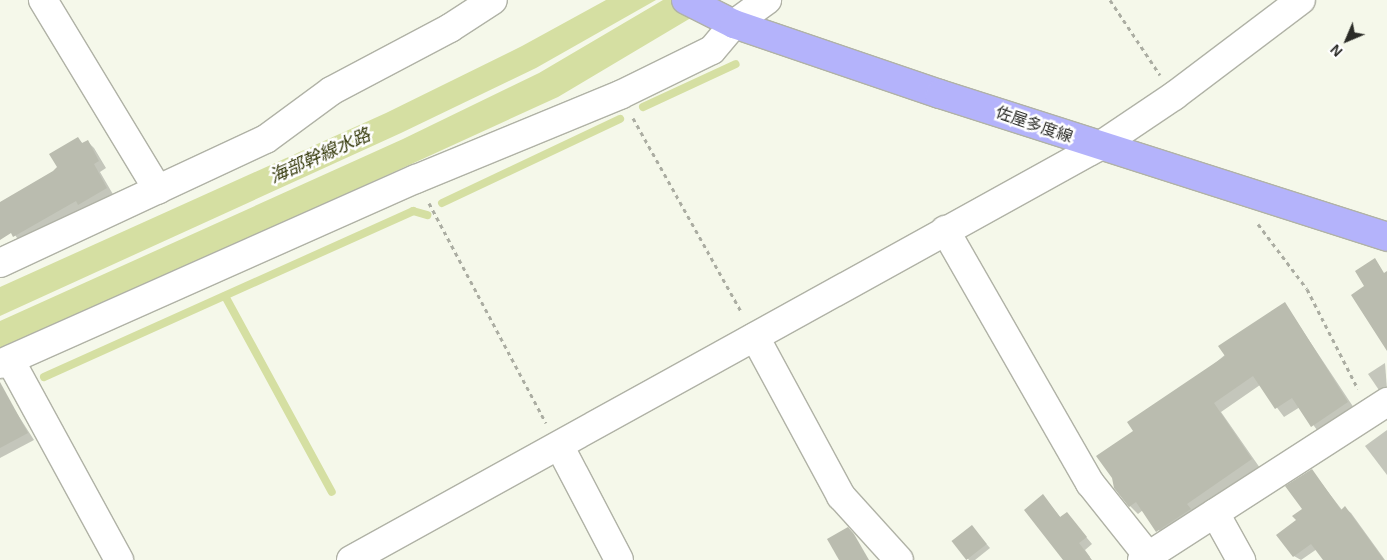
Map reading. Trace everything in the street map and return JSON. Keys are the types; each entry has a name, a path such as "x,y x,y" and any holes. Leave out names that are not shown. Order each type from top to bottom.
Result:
{"main road":[{"name":"佐屋多度線","path":"686,0 734,24 1098,147 1387,237"}],"street":[{"path":"43,0 158,190"},
{"path":"0,263 266,139 331,91 450,28 493,0"},
{"path":"119,560 5,362 416,178 620,95 712,50 734,24 767,0"},
{"path":"365,557 755,336 1098,147 1174,96 1301,0"},
{"path":"945,230 1090,483 1145,558 1378,407"},
{"path":"755,336 840,496 899,560"},
{"path":"560,447 619,560"},
{"path":"1215,513 1241,560"}],"path":[{"path":"1110,0 1174,96"},
{"path":"620,95 755,336"},
{"path":"416,178 560,447"},
{"path":"1258,197 1256,222 1307,289 1378,407"}],"water":[{"name":"海部幹線水路","path":"606,0 656,0 536,68 401,133 0,316 0,287 386,113 522,46"},
{"path":"663,0 721,0 558,97 0,352 0,321 403,139 539,73"}],"building":[{"path":"78,137 82,143 88,140 99,161 94,164 107,188 78,205 76,201 13,237 11,233 0,240 0,202 53,171 57,167 49,154"},
{"path":"1375,258 1384,273 1387,271 1387,351 1351,295 1364,286 1355,271"},
{"path":"1285,302 1348,402 1311,427 1292,398 1275,409 1253,376 1214,403 1252,459 1187,504 1191,509 1156,532 1136,502 1129,507 1114,488 1112,478 1096,456 1133,431 1127,422 1225,356 1218,346"},
{"path":"0,382 28,433 0,448"},
{"path":"1312,469 1341,510 1345,506 1384,560 1323,560 1311,544 1293,557 1276,535 1296,520 1292,516 1302,509 1285,486"},
{"path":"1043,494 1060,517 1067,512 1087,537 1079,543 1092,560 1063,560 1024,510"},
{"path":"972,525 987,544 966,560 952,541"},
{"path":"848,527 869,560 839,560 827,539"}],"waterway":[{"path":"643,107 736,64"},
{"path":"442,203 620,119"},
{"path":"44,377 413,211 427,215"},
{"path":"225,296 332,492"}]}
